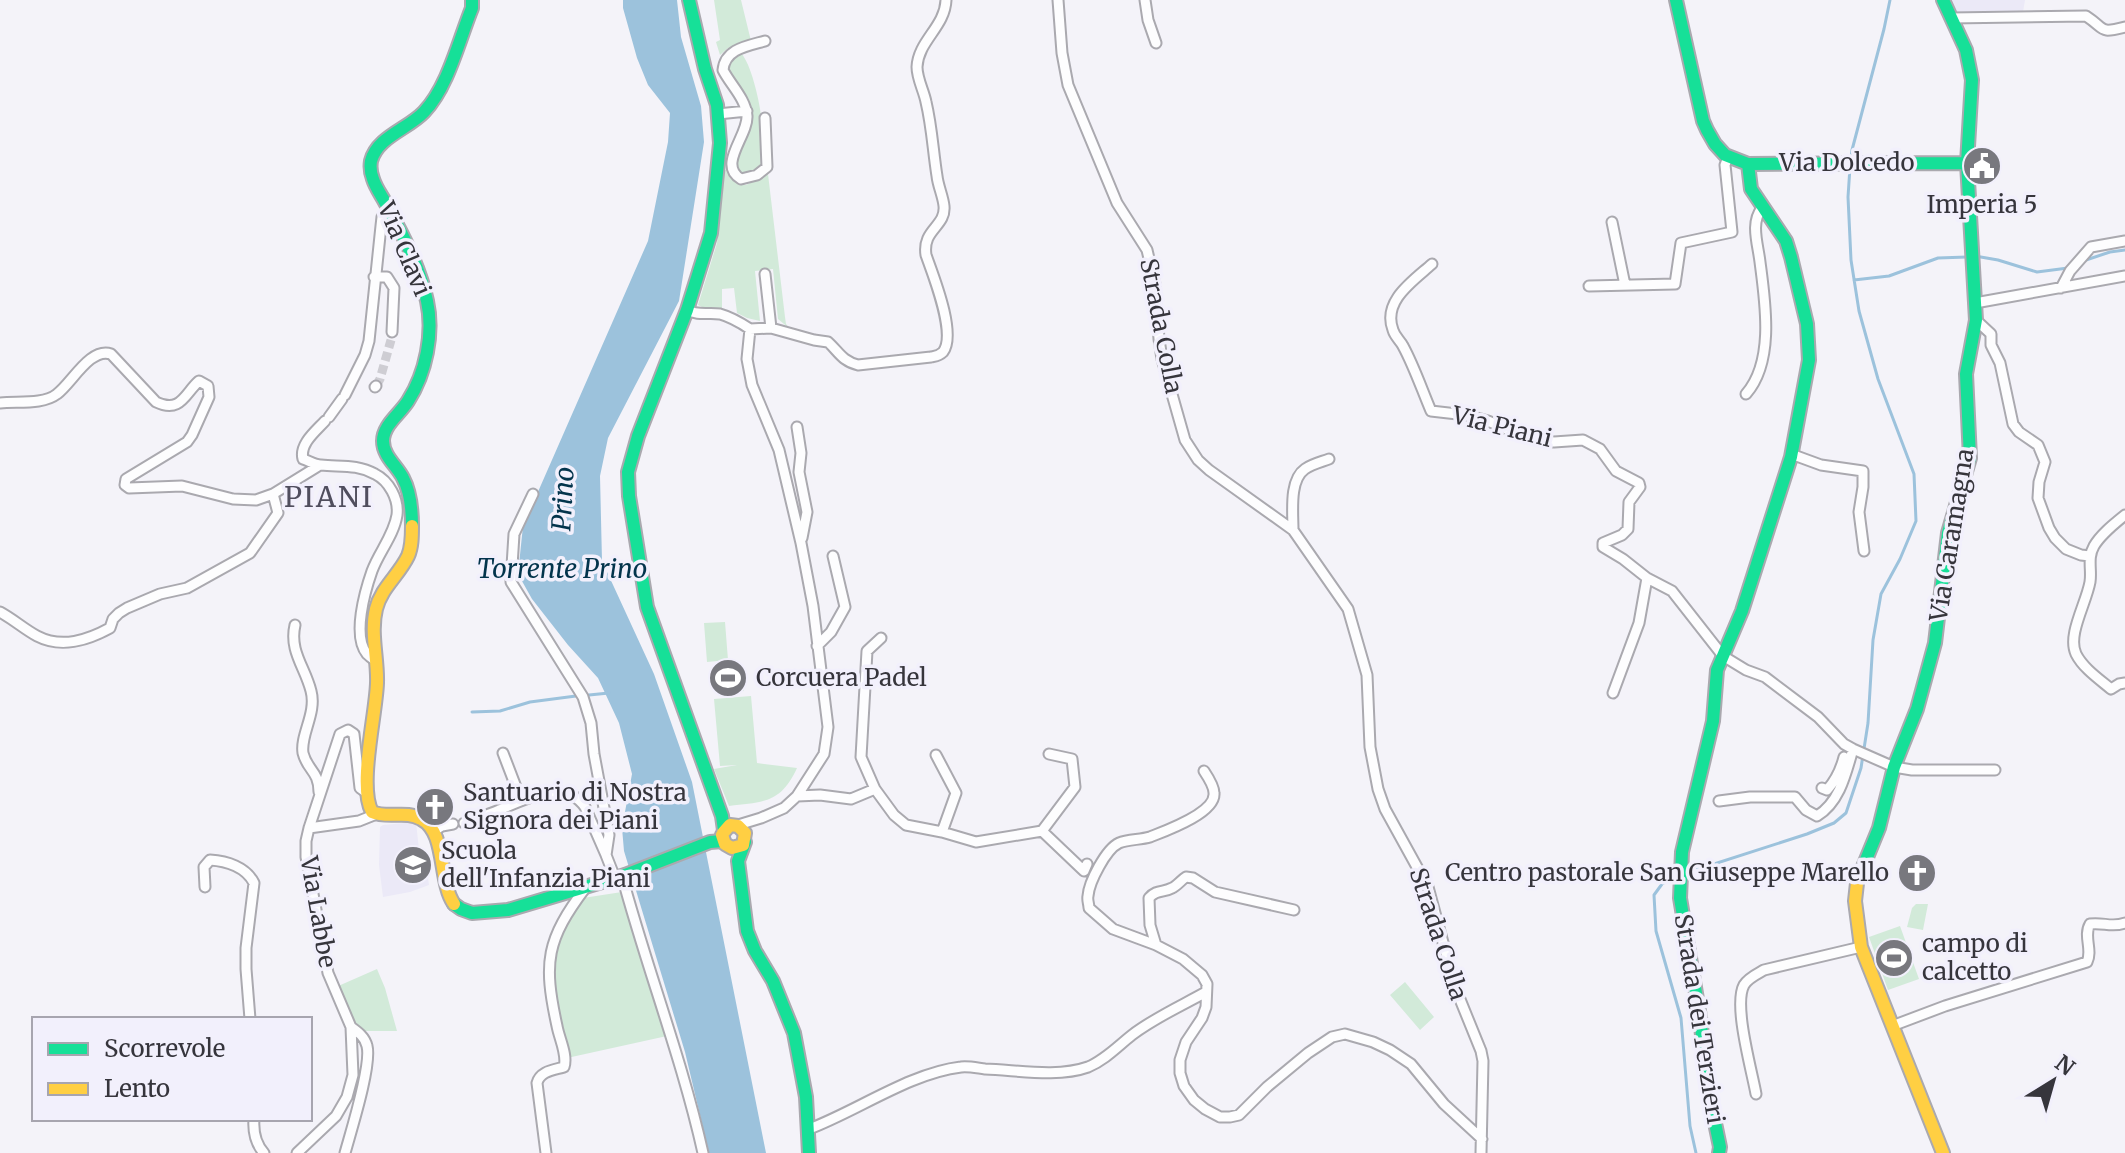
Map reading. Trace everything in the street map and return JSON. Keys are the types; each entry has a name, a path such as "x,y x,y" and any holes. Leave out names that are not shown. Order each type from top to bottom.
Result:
{"main road":[{"name":"Via Clavi","path":"367,793 377,684 373,627 378,602 409,553 412,520 406,483 384,448 383,440 391,423 409,400 423,367 430,314 420,280 389,208 371,176 371,161 381,146 422,114 434,98 472,8 472,0"},
{"path":"689,0 718,114 720,143 711,233 687,310 638,436 628,472 629,496 654,629 722,816 725,834 738,861 747,931 779,993 794,1033 801,1059 809,1153"},
{"path":"1676,0 1703,121 1710,139 1728,157"},
{"name":"Via Caramagna","path":"1861,947 1855,901 1857,883 1886,804 1894,767 1917,709 1935,643 1948,533 1970,458 1966,374 1976,320 1967,163 1972,80 1966,50 1943,0"},
{"name":"Via Dolcedo","path":"1728,157 1734,162 1748,164 1967,163"},
{"name":"Strada dei Terzieri","path":"1719,1153 1680,884 1681,861 1713,721 1717,670 1742,611 1791,454 1807,373 1809,343 1800,288 1786,241 1751,189 1748,164"},
{"path":"367,793 374,815 414,815 434,831 447,892 451,901 465,912 500,913 621,876 725,834 745,830 746,840 738,861"},
{"path":"725,834 736,848 746,840"},
{"path":"1861,947 1943,1153"}],"street":[{"path":"687,310 719,314 737,320 750,329 771,328 828,342 839,356 858,365 940,355 945,348 946,315 925,245 926,238 942,219 944,211 926,100 917,68 923,48 944,16 946,0"},
{"name":"Strada Colla","path":"1058,0 1068,85 1117,203 1152,262 1162,359 1185,440 1209,470 1293,530 1342,599 1351,618 1369,686 1370,747 1378,789 1385,809 1428,887 1458,996 1481,1051 1481,1153"},
{"path":"1145,0 1156,43"},
{"path":"1951,18 2086,16 2102,30 2125,27"},
{"path":"765,41 736,50 723,63 723,70 747,111 746,129 731,167 732,172 741,179 757,175 767,167 765,118"},
{"path":"718,114 747,111"},
{"path":"1589,286 1675,284 1681,243 1732,232 1725,165 1728,157"},
{"path":"377,662 366,653 360,632 372,571 394,524 397,512 395,499 384,480 374,473 351,465 320,465 303,459 301,454 309,439 343,397 365,355 372,327 374,277 382,217 389,208"},
{"path":"1746,394 1757,379 1766,337 1755,223 1762,208"},
{"path":"1612,222 1625,285"},
{"path":"2061,288 2070,271 2091,247 2125,241"},
{"name":"Via Piani","path":"1432,264 1398,295 1390,319 1431,411 1466,415 1541,440 1583,440 1600,449 1616,471 1639,483 1640,487 1629,502 1628,529 1603,543 1603,547 1647,578 1672,591 1723,656 1772,683 1818,717 1850,747 1894,767"},
{"path":"765,274 771,328"},
{"path":"1975,303 2125,276"},
{"path":"374,277 387,277 394,288 391,336"},
{"path":"1976,320 1991,334 1991,345 2000,363 2013,424 2038,445 2045,462 2038,494 2049,528 2066,549 2090,556"},
{"path":"725,834 784,808 797,796 824,754 828,727 813,606 801,543 779,450 752,385 747,359 750,329"},
{"path":"0,403 51,398 101,352 111,354 163,406 188,397 199,381 208,386 209,397 187,442 131,475 125,485 129,488 182,486 233,499 256,500 273,494 320,465"},
{"path":"797,427 801,453 799,472 807,512 801,543"},
{"path":"1791,454 1821,465 1863,471 1859,512 1864,551"},
{"path":"1293,530 1293,498 1299,475 1306,468 1329,459"},
{"path":"0,612 44,640 75,643 97,635 110,628 113,619 127,608 160,594 187,588 250,553 278,513 273,494"},
{"path":"533,494 514,534 511,582 583,697 591,723 609,835 606,855"},
{"path":"2125,515 2094,546 2090,556 2091,578 2087,598 2073,634 2076,655 2087,668 2111,689 2125,683"},
{"path":"817,646 831,632 845,607 833,556"},
{"path":"1613,693 1639,623 1647,578"},
{"path":"295,625 293,647 311,692 312,709 302,749 318,780 318,801"},
{"path":"881,638 867,651 861,757 875,789 894,815 906,825 976,842 1042,831 1075,787 1072,759 1049,754"},
{"name":"Via Labbe","path":"297,1153 336,1116 347,1097 353,1075 351,1027 328,973 306,857 309,828 340,734 346,730 354,734 360,788 367,793"},
{"path":"1822,788 1827,790 1838,776 1850,747"},
{"path":"1719,801 1795,797 1806,810 1817,816 1835,800 1850,747"},
{"path":"503,753 521,800"},
{"path":"936,755 956,793 942,832"},
{"path":"1894,767 1912,770 1995,770"},
{"path":"1204,771 1215,792 1206,809 1147,838 1117,844 1107,853 1088,895 1089,908 1113,929 1156,945 1193,965 1207,984 1206,1007 1186,1042 1180,1060 1184,1086 1194,1100 1220,1117 1239,1115 1308,1053 1332,1037 1345,1034 1373,1042 1411,1064 1444,1104 1482,1139"},
{"path":"797,796 851,799 875,789"},
{"path":"434,831 521,800 554,792 566,793 581,801 606,855 621,876 675,1046 703,1153"},
{"path":"309,828 350,823 374,815"},
{"path":"746,840 761,818"},
{"path":"1042,831 1084,871 1087,864"},
{"path":"205,887 204,867 210,860 243,870 253,881 246,948 250,1017"},
{"path":"1156,945 1150,925 1149,898 1158,891 1169,890 1186,877 1215,892 1294,910"},
{"path":"546,1153 538,1077 564,1067 566,1062 548,969 554,941 570,908 586,886"},
{"path":"1892,1026 1945,1006 2087,962 2090,958 2087,930 2090,924 2097,922 2117,926 2125,923"},
{"path":"1756,1094 1741,1011 1744,984 1764,970 1861,947"},
{"path":"809,1129 895,1089 961,1067 1045,1072 1089,1066 1132,1035 1206,992"},
{"name":"Via Labbe","path":"345,1153 368,1049 360,1034 351,1027"},
{"path":"254,1121 253,1131 264,1153"}],"shaded area":[{"path":"1951,0 2025,0 2023,12 1956,14"},
{"path":"416,822 419,850 424,850 429,885 383,897 379,865 380,827"}],"green space":[{"path":"714,0 741,0 751,41 728,48 720,55 716,42 720,40"},
{"path":"741,53 751,73 761,115 761,167 745,174 734,170 749,128 750,111 744,95 727,71 730,58"},
{"path":"724,170 733,180 746,185 768,174 785,317 790,329 778,319 773,269 755,271 760,321 737,313 734,288 722,289 722,309 698,305 717,243"},
{"path":"725,622 728,660 707,662 704,623"},
{"path":"726,666 727,691 714,692 713,667"},
{"path":"729,666 742,666 744,691 731,692"},
{"path":"751,696 757,763 797,768 785,788 770,799 729,806 714,769 737,765 720,766 714,699"},
{"path":"622,892 667,1036 567,1058 555,1010 552,953 564,925 583,898"},
{"path":"1916,904 1928,904 1923,930 1907,927"},
{"name":"campo di calcetto","path":"1900,926 1919,979 1888,990 1869,937"},
{"path":"377,969 397,1031 359,1031 336,987"},
{"path":"1405,982 1434,1017 1420,1030 1390,995"}],"water":[{"name":"Torrente Prino","path":"623,0 677,0 681,37 701,106 704,142 679,301 608,438 600,476 602,561 654,674 692,782 766,1153 709,1153 685,1052 624,851 622,828 632,774 619,723 598,678 532,599 518,574 523,526 648,241 668,142 670,113 648,85 637,58"}],"waterway":[{"path":"1851,159 1890,0"},
{"path":"1686,873 1834,823 1846,813 1861,768 1868,723 1873,640 1881,594 1916,521 1914,474 1878,379 1859,311 1851,260 1850,167"},
{"path":"2083,261 2125,250"},
{"path":"1975,256 2037,272 2068,268"},
{"path":"1854,280 1889,276 1938,258 1967,257"},
{"path":"589,695 609,693"},
{"path":"472,712 500,711 530,702 576,696"},
{"path":"1678,875 1662,884 1654,895 1656,931 1681,1018 1690,1126 1696,1153"}],"tunnel":[{"path":"376,386 391,340"}],"traffic: fast":[{"path":"412,526 408,490 385,451 383,441 386,430 408,401 420,378 429,339 429,313 415,264 374,183 371,163 380,146 424,112 440,90 472,8 472,0"},
{"path":"689,0 717,105 720,143 711,233 687,310 638,436 628,472 629,496 647,607 722,816 724,830"},
{"path":"1676,0 1703,121 1715,144 1725,155 1748,164 1967,163"},
{"path":"1863,867 1879,828 1894,767 1917,709 1935,643 1948,533 1970,458 1966,374 1976,320 1967,163 1972,80 1966,50 1943,0"},
{"path":"1719,1153 1680,898 1682,852 1713,721 1717,670 1742,611 1791,457 1809,360 1807,324 1791,257 1786,241 1751,189 1748,164"},
{"path":"454,904 472,913 508,910 625,875 710,842 723,841"},
{"path":"745,842 738,861 747,931 773,981 794,1033 806,1097 809,1153"}],"traffic: slow":[{"path":"412,526 408,556 382,595 374,618 377,683 367,768 368,800 372,812 415,816 429,825 439,846 446,883 454,904"},
{"path":"722,835 725,844 732,848 743,845 745,833 738,826 730,825 723,833"},
{"path":"1863,867 1855,901 1861,947 1943,1153"}],"place":[{"name":"Imperia 5","path":"1982,166"},
{"name":"Corcuera Padel","path":"728,678"},
{"name":"Santuario di Nostra Signora dei Piani","path":"435,807"},
{"name":"Scuola dell'Infanzia Piani","path":"413,865"},
{"name":"Centro pastorale San Giuseppe Marello","path":"1917,873"},
{"name":"campo di calcetto","path":"1894,958"}],"district":[{"name":"PIANI","path":"329,497"}],"water label":[{"name":"Prino","path":"563,499"}]}
